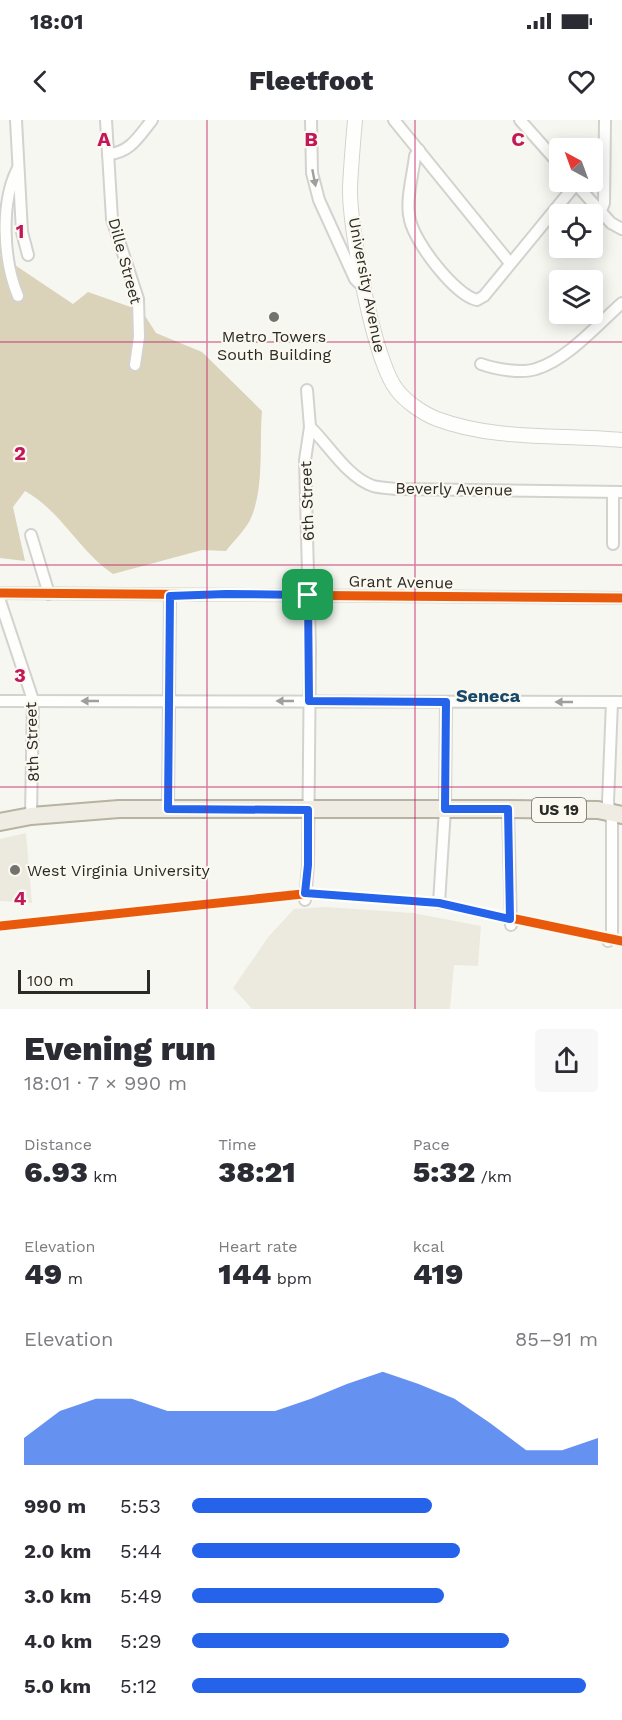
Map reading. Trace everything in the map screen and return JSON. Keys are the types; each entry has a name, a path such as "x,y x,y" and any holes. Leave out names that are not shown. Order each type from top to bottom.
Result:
{"main road":[{"name":"US 19","path":"0,822 31,816 119,809 508,809 616,813"}],"street":[{"path":"16,120 22,231 28,255"},
{"name":"Dille Street","path":"106,120 112,219 138,299 139,337 135,365"},
{"path":"108,154 120,153 127,149 152,120"},
{"path":"311,120 312,173 319,200 355,279 359,283 365,283"},
{"name":"University Avenue","path":"355,120 351,206 384,369 397,390 436,419 480,430 622,440"},
{"path":"394,120 510,263"},
{"path":"520,120 549,153"},
{"path":"603,206 605,120"},
{"path":"418,150 415,156 410,206 409,219 412,228 432,261 461,292 477,300 484,296 568,192"},
{"path":"18,168 10,189 4,234 7,267 18,296"},
{"path":"583,192 594,204"},
{"path":"603,214 610,223 622,229"},
{"path":"481,364 491,368 535,370 570,348 622,303"},
{"name":"6th Street","path":"305,900 309,701 305,460 310,427 307,390"},
{"name":"Beverly Avenue","path":"310,427 360,479 373,486 397,489 618,492"},
{"path":"613,544 618,492"},
{"path":"31,535 49,594"},
{"name":"Grant Avenue","path":"0,593 622,598"},
{"path":"168,809 170,596"},
{"name":"8th Street","path":"0,601 33,700 31,816"},
{"path":"0,701 617,702 612,935 608,941"},
{"path":"439,903 445,809 446,702"},
{"path":"508,809 511,925"}],"shaded area":[{"path":"0,255 73,304 88,292 142,311 156,333 202,352 262,411 259,482 254,510 247,526 226,551 202,550 113,574 90,554 49,509 25,491 13,507 25,561 0,558"},
{"name":"West Virginia University","path":"26,833 32,903 0,901 0,839"},
{"path":"326,907 413,913 481,926 478,966 454,965 450,1009 252,1009 233,988 269,936 294,909"}],"cycle path":[{"path":"0,593 622,598"},
{"path":"0,926 312,893 439,903 622,941"}],"place":[{"name":"Metro Towers South Building","path":"274,317"},
{"name":"West Virginia University","path":"15,870"}],"district":[{"name":"Seneca","path":"488,695"}],"route":[{"path":"308,595 309,701 446,702 445,809 508,809 510,919 439,903 305,893 308,865 308,810 168,809 170,596 308,595"}]}
